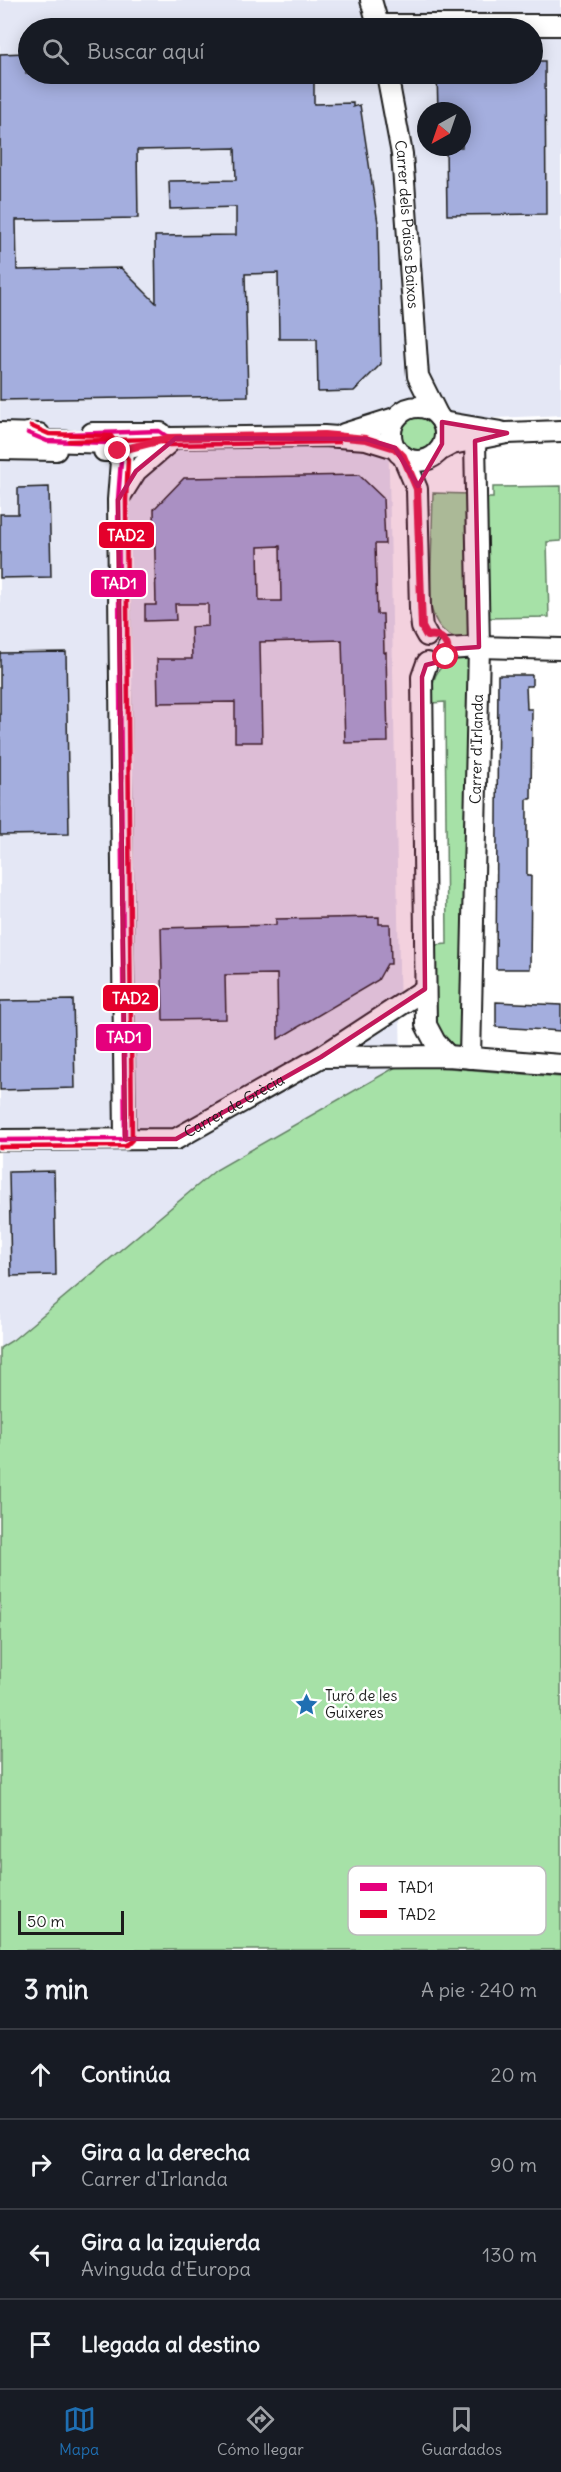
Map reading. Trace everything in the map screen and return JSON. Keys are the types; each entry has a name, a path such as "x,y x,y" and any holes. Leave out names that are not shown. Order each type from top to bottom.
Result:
{"street":[{"path":"371,0 376,18"},
{"path":"543,25 561,25"},
{"name":"Carrer dels Països Baixos","path":"389,84 402,154 418,376 440,419"},
{"name":"Carrer dels Països Baixos","path":"399,415 418,376"},
{"path":"339,435 399,415 411,408 420,407 430,410 440,419 507,433"},
{"path":"399,415 391,433 417,489 420,609 422,627 427,636"},
{"path":"417,489 444,437 440,419"},
{"path":"0,449 114,451 172,438 339,435 366,439 419,461 452,444 507,433 561,431"},
{"path":"0,433 159,432 172,438"},
{"path":"27,433 46,441 109,443 121,461 118,500 125,1139"},
{"path":"118,500 136,471 172,438"},
{"name":"Carrer d'Irlanda","path":"470,1058 479,648 475,441"},
{"path":"427,636 441,637 446,642 448,650 442,661 433,664 420,658 418,652 420,642 427,636"},
{"path":"448,650 561,649"},
{"path":"427,663 422,677 426,1025 435,1041 448,1056"},
{"name":"Carrer de Grècia","path":"0,1140 177,1139 321,1057 425,989"},
{"name":"Carrer de Grècia","path":"321,1057 448,1056 561,1065"}],"highlighted area":[{"path":"442,422 507,433 475,441 479,647 450,649 442,661 426,665 422,677 425,989 321,1057 176,1139 125,1139 118,500 136,471 176,438 366,439 395,448 418,486 442,444"}],"shaded area":[{"path":"0,0 561,0 561,415 388,423 401,1064 216,1170 13,1340 0,1348"}],"green space":[{"path":"418,416 430,421 435,433 430,445 418,450 406,445 401,433 406,421"},
{"path":"561,486 561,541 547,542 549,617 488,618 486,498 493,498 493,487"},
{"path":"433,493 469,494 469,640 447,634 434,618 430,602"},
{"path":"469,655 466,1051 452,1047 444,1040 439,1029 434,1000 436,945 447,944 445,702 432,703 432,693 435,676 439,670 451,661"},
{"path":"401,1064 561,1077 561,1950 0,1950 0,1348 13,1340 216,1170"}],"building":[{"path":"18,53 18,84 314,84 314,104 353,103 353,107 360,105 378,223 381,364 354,391 318,392 317,339 279,339 278,273 245,274 248,396 0,400 0,54","holes":["235,148 236,180 169,181 170,209 236,207 236,235 155,236 156,303 121,268 17,270 16,220 138,218 137,150"]},
{"path":"543,61 545,61 546,214 447,215 446,156 471,156 471,102 438,102 437,84 543,84"},
{"path":"359,475 383,498 385,544 375,544 377,614 383,614 384,653 386,652 388,742 345,743 342,640 260,642 262,742 235,742 235,702 158,703 157,659 192,659 191,627 208,626 208,604 175,604 176,620 145,621 145,605 156,605 154,509 184,478","holes":["280,546 281,601 259,601 258,547"]},
{"path":"49,487 51,577 0,578 0,514 18,514 18,488"},
{"path":"66,652 69,834 0,835 0,653"},
{"path":"498,675 532,675 532,686 526,686 527,709 532,709 531,799 527,799 527,876 531,876 530,969 496,969"},
{"path":"379,917 379,924 390,924 391,964 387,964 378,980 278,1039 277,974 225,975 226,1019 163,1020 161,928 276,925 276,919"},
{"path":"73,1000 75,1088 0,1090 0,1001"},
{"path":"496,1002 561,1005 561,1031 496,1027"},
{"path":"54,1171 56,1275 11,1276 9,1172"}],"transit line":[{"name":"TAD2","path":"0,1147 126,1146 132,1140 126,500 128,459 111,436 49,434 31,426"},
{"name":"TAD1","path":"69,434 159,431 169,438 339,435"},
{"name":"TAD1","path":"0,1140 125,1139 118,500 121,461 109,443 47,441 28,433"},
{"name":"TAD2","path":"69,441 157,439 169,445 339,442"}],"place":[{"name":"Turó de les Guixeres","path":"307,1705"}],"route":[{"path":"118,451 169,438 324,435 366,439 395,448 403,456 417,489 422,627 427,636 432,634 445,640 448,648 446,657"}]}
